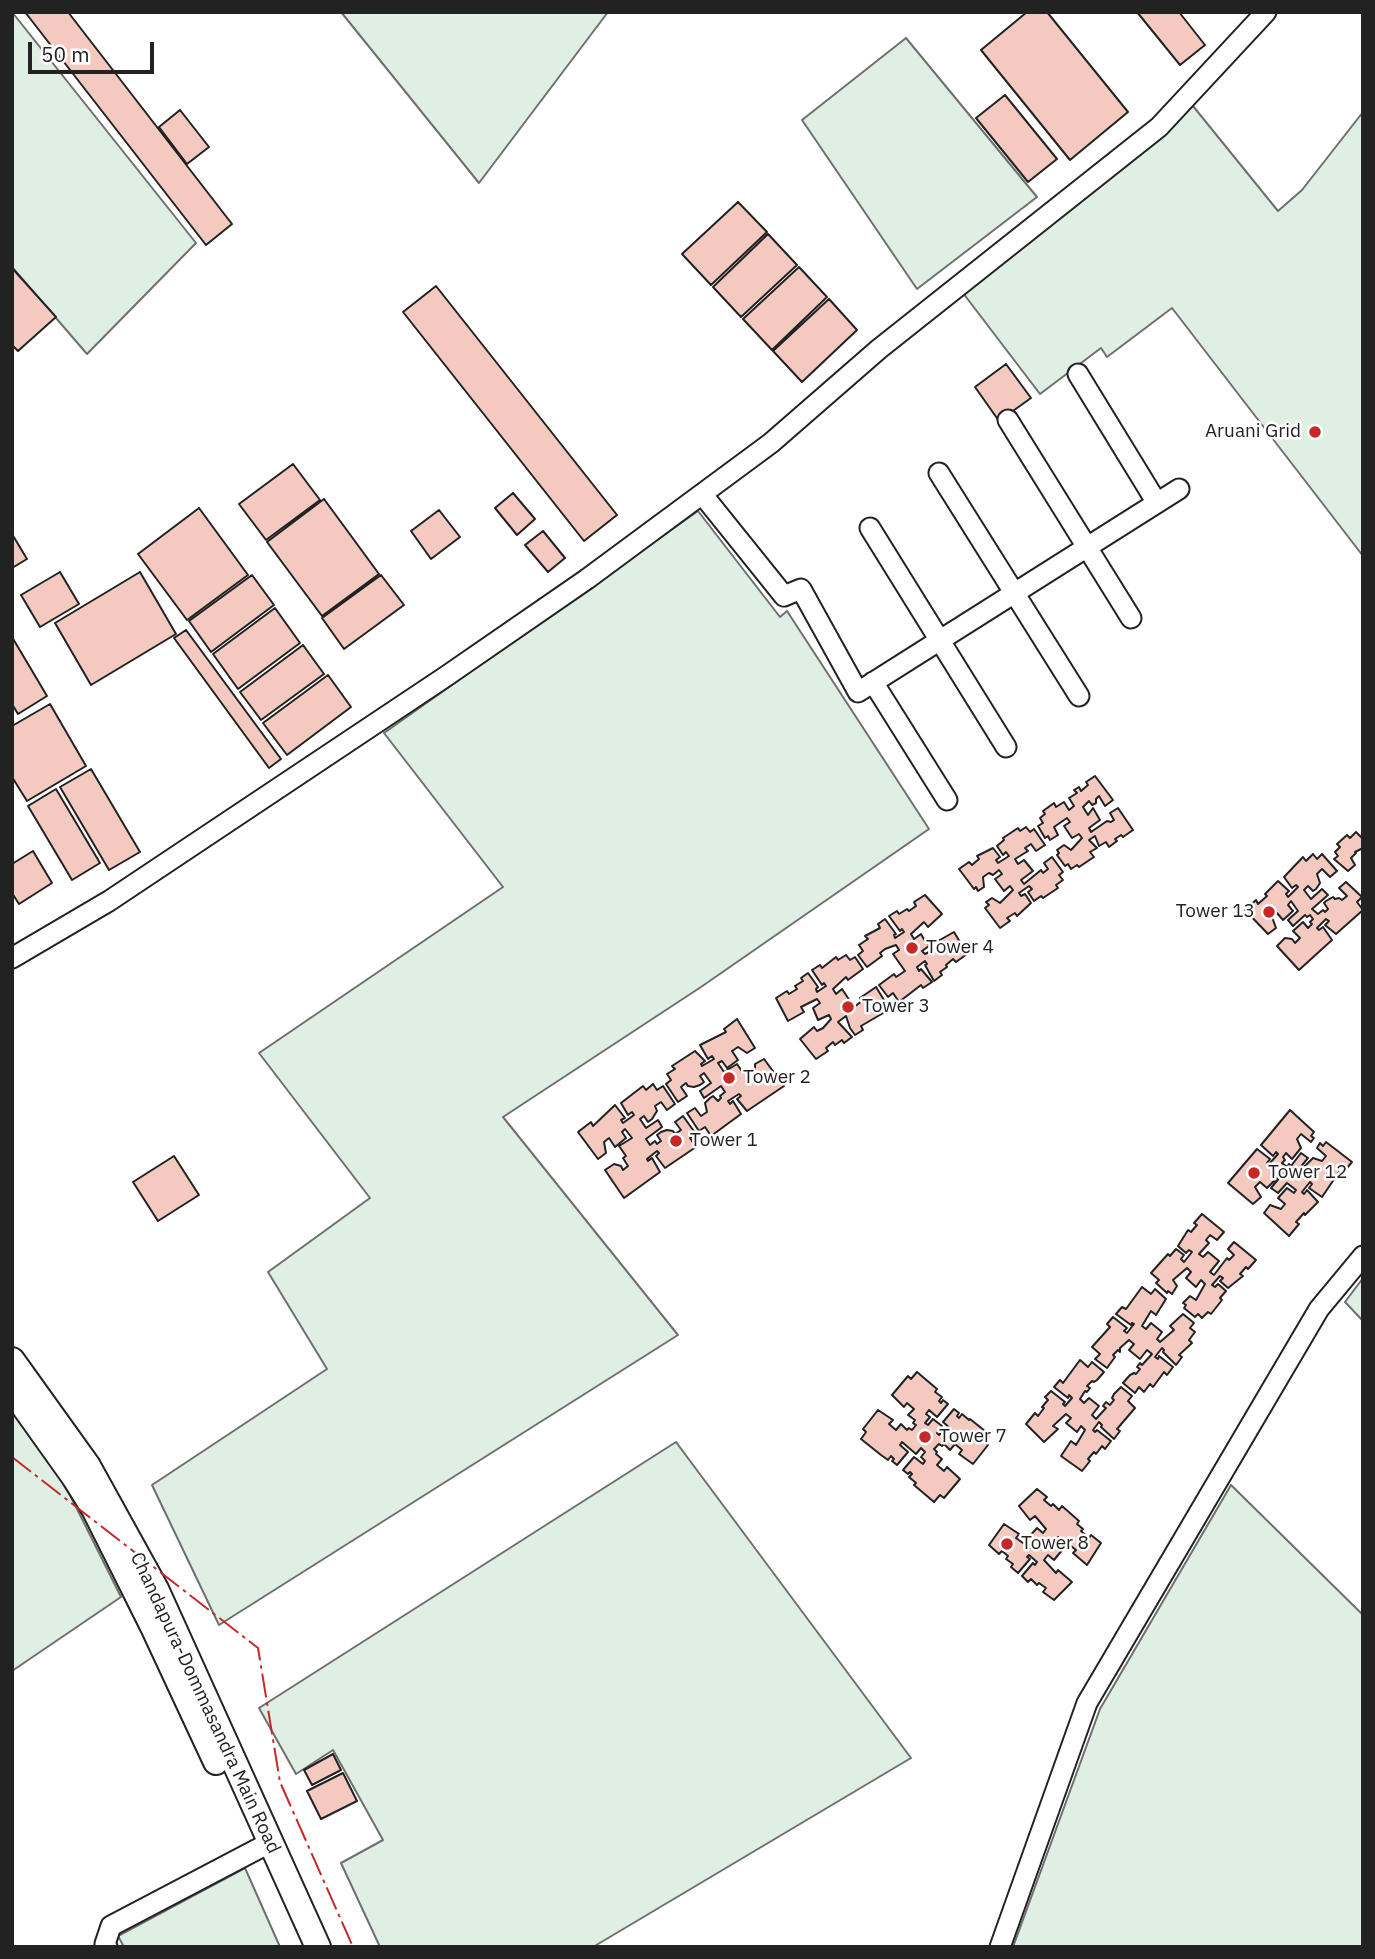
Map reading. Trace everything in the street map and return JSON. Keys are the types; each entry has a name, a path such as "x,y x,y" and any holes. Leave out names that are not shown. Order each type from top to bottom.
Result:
{"main road":[{"name":"Chandapura-Dommasandra Main Road","path":"12,1360 88,1466 156,1588 264,1846 302,1947"},
{"name":"Chandapura-Dommasandra Main Road","path":"12,1390 74,1477 93,1509 318,1947"}],"street":[{"path":"12,958 109,901 214,832 587,579 771,443 879,349 1159,127 1266,12"},
{"path":"1078,374 1157,503"},
{"path":"1008,420 1131,618"},
{"path":"939,473 1079,696"},
{"path":"702,494 784,596 802,589 858,692 1179,489"},
{"path":"870,528 1006,747"},
{"path":"873,682 947,800"},
{"path":"1000,1947 1087,1703 1320,1309 1363,1256"},
{"path":"104,1946 111,1926 264,1846"}],"green space":[{"path":"12,12 196,243 87,354 12,267"},
{"path":"341,12 608,12 479,183"},
{"path":"906,38 1037,197 917,289 802,120"},
{"path":"1193,106 1278,211 1302,190 1363,112 1363,556 1172,308 1107,357 1101,348 1040,394 963,293"},
{"path":"698,511 780,617 787,611 929,829 701,987 503,1117 678,1335 219,1625 152,1485 327,1369 268,1272 370,1198 259,1053 503,887 384,733"},
{"path":"1363,1278 1363,1321 1345,1302"},
{"path":"12,1406 64,1483 121,1597 12,1671"},
{"path":"676,1442 911,1758 593,1947 380,1947 341,1863 383,1840 333,1750 296,1774 259,1708"},
{"path":"1231,1485 1363,1615 1363,1947 1013,1947 1100,1709"},
{"path":"245,1868 280,1947 124,1947 118,1936"}],"building":[{"path":"25,12 68,12 232,224 206,245"},
{"path":"1027,12 1047,12 1128,112 1070,160 981,50"},
{"path":"1137,12 1179,12 1205,45 1180,65"},
{"path":"1005,95 1057,159 1028,182 976,118"},
{"path":"180,110 209,147 187,164 159,127"},
{"path":"738,202 767,232 711,285 682,254"},
{"path":"768,234 797,265 741,317 713,287"},
{"path":"799,267 827,297 772,350 743,319"},
{"path":"12,268 56,317 18,351 12,345"},
{"path":"436,286 617,515 584,541 403,312"},
{"path":"829,299 857,330 802,382 773,351"},
{"path":"1006,364 1031,398 999,421 975,387"},
{"path":"293,464 320,500 266,540 239,504"},
{"path":"513,493 535,519 517,535 495,508"},
{"path":"324,499 379,574 322,616 267,542"},
{"path":"199,508 248,575 187,620 138,554"},
{"path":"439,510 460,537 431,559 411,531"},
{"path":"543,531 565,558 548,572 525,545"},
{"path":"12,534 27,559 12,568"},
{"path":"60,572 79,604 40,627 21,595"},
{"path":"140,572 176,634 91,685 55,623"},
{"path":"252,575 274,605 211,652 189,621"},
{"path":"381,575 404,605 344,649 322,618"},
{"path":"275,608 300,643 238,689 213,654"},
{"path":"186,630 281,759 269,768 174,638"},
{"path":"12,637 47,696 18,714 12,704"},
{"path":"303,645 324,674 261,720 240,692"},
{"path":"328,675 351,707 287,755 263,723"},
{"path":"50,704 86,766 27,801 12,777 12,726"},
{"path":"91,769 140,852 109,870 60,787"},
{"path":"1095,776 1113,800 1105,806 1099,796 1096,803 1092,805 1089,801 1083,807 1088,815 1093,808 1100,820 1089,828 1091,832 1107,821 1114,820 1110,813 1118,808 1133,830 1115,839 1117,841 1109,847 1106,842 1099,846 1095,836 1089,840 1097,848 1090,852 1094,857 1071,869 1068,864 1065,866 1057,855 1057,850 1064,845 1071,850 1082,838 1079,834 1072,838 1064,826 1070,822 1067,818 1054,827 1058,835 1050,840 1048,836 1045,838 1038,826 1043,823 1040,818 1045,814 1043,811 1054,803 1056,807 1064,802 1069,810 1074,806 1069,798 1077,793 1074,790 1079,787 1081,791 1088,785 1086,782"},
{"path":"56,789 100,863 72,880 28,806"},
{"path":"1026,827 1030,832 1034,829 1045,845 1036,851 1031,844 1025,848 1028,851 1015,859 1018,864 1024,860 1033,871 1021,880 1024,884 1041,870 1043,873 1048,869 1044,863 1052,857 1063,872 1059,875 1063,880 1056,885 1058,888 1034,901 1028,892 1032,889 1029,886 1019,893 1021,896 1025,894 1031,903 1017,916 1015,913 1007,918 1010,921 1000,928 985,908 989,905 986,902 992,898 1000,903 1013,890 1010,886 1004,891 995,879 1002,874 999,870 993,875 989,873 983,877 984,887 978,891 959,869 969,862 972,865 979,859 977,856 993,848 1000,857 996,860 998,863 1009,856 1006,852 1003,855 997,846 1003,838 1018,828 1020,831"},
{"path":"1356,832 1363,839 1363,848 1351,858 1355,865 1348,871 1334,859 1338,856 1335,852 1340,847 1337,844 1347,835 1350,838"},
{"path":"33,851 52,883 19,904 12,893 12,864"},
{"name":"Tower 13","path":"1313,854 1317,859 1322,854 1337,871 1330,877 1322,869 1317,874 1320,883 1316,889 1313,891 1308,886 1304,890 1311,899 1322,889 1328,895 1312,909 1318,914 1323,910 1325,912 1328,909 1324,903 1326,901 1333,897 1342,900 1347,896 1339,888 1346,882 1362,897 1357,902 1363,910 1336,934 1325,925 1329,921 1326,919 1317,928 1319,930 1323,927 1332,940 1299,970 1277,946 1285,938 1292,939 1295,943 1300,938 1293,931 1303,922 1308,928 1313,919 1310,915 1305,915 1293,926 1288,920 1298,911 1291,901 1288,905 1293,911 1283,920 1277,913 1272,917 1276,928 1268,934 1245,910 1256,900 1258,904 1278,881 1289,891 1286,894 1288,897 1298,887 1296,885 1292,888 1284,877 1303,857 1306,861"},
{"name":"Tower 4","path":"925,895 942,914 928,927 924,922 911,934 914,939 921,934 925,941 928,939 929,946 922,951 925,954 941,946 938,941 954,932 967,954 956,962 953,959 940,972 942,975 934,981 925,961 917,967 932,982 923,988 921,985 899,1002 893,993 888,997 879,985 894,974 896,977 905,971 893,954 899,950 896,945 885,949 880,953 882,956 867,967 858,955 863,951 859,945 868,939 865,936 880,928 878,924 885,919 896,934 895,938 904,932 902,929 900,931 889,916 897,911 899,914 907,909 909,911 916,906 914,902"},
{"name":"Tower 3","path":"846,955 850,960 855,957 863,969 848,980 846,977 833,989 836,994 842,989 854,1007 862,1001 860,998 876,987 884,1000 879,1003 885,1012 861,1026 863,1030 855,1035 846,1016 838,1022 852,1037 844,1043 842,1040 835,1045 833,1042 826,1048 828,1051 816,1059 800,1039 814,1027 817,1031 823,1028 831,1019 829,1015 818,1020 813,1008 820,1003 817,999 801,1007 804,1012 788,1021 776,998 787,991 789,994 797,989 795,986 803,981 801,978 808,973 818,987 817,992 826,986 824,983 822,985 812,970 820,965 822,968 836,957 838,960"},
{"name":"Tower 2","path":"737,1019 755,1048 747,1053 738,1047 732,1051 738,1060 727,1068 722,1061 718,1063 724,1072 737,1064 743,1073 747,1071 752,1079 757,1075 755,1064 764,1059 784,1086 747,1111 737,1099 741,1096 739,1094 728,1101 730,1104 733,1101 741,1114 711,1136 705,1127 699,1131 687,1113 695,1108 701,1116 707,1112 705,1103 713,1096 718,1101 725,1092 721,1086 704,1098 700,1091 711,1083 704,1073 700,1076 704,1082 700,1085 694,1087 686,1083 681,1087 687,1096 678,1102 666,1084 671,1080 667,1074 675,1069 672,1066 695,1051 705,1061 702,1066 714,1059 712,1056 708,1059 700,1045 726,1032 724,1029"},
{"name":"Tower 1","path":"653,1084 657,1090 663,1086 675,1104 667,1110 661,1102 655,1106 657,1111 652,1119 648,1122 644,1116 640,1119 646,1128 658,1120 662,1127 646,1139 650,1145 661,1141 657,1135 661,1132 667,1130 675,1134 681,1130 675,1122 683,1116 696,1134 690,1138 696,1147 665,1168 656,1156 659,1153 657,1151 647,1159 648,1161 652,1158 660,1172 624,1198 605,1170 614,1164 621,1166 623,1170 628,1166 623,1158 626,1156 619,1146 632,1138 625,1129 622,1132 626,1138 615,1147 609,1138 604,1142 606,1153 598,1159 578,1132 591,1122 593,1126 615,1105 625,1118 621,1120 623,1123 634,1115 632,1112 628,1115 621,1103 643,1086 646,1090"},
{"name":"Tower 12","path":"1290,1110 1314,1132 1311,1136 1314,1138 1311,1142 1301,1134 1297,1139 1301,1148 1292,1159 1286,1153 1282,1163 1287,1167 1289,1164 1291,1166 1301,1153 1308,1158 1299,1169 1307,1177 1310,1173 1303,1168 1313,1158 1322,1161 1326,1156 1317,1148 1320,1143 1323,1146 1326,1142 1352,1162 1342,1174 1339,1172 1322,1197 1309,1188 1312,1184 1310,1182 1302,1192 1304,1194 1307,1190 1318,1202 1296,1222 1299,1224 1289,1236 1264,1213 1270,1205 1281,1209 1285,1204 1278,1198 1287,1188 1294,1193 1296,1190 1287,1183 1278,1193 1271,1188 1284,1172 1277,1166 1271,1173 1277,1178 1267,1188 1260,1182 1255,1187 1261,1197 1253,1204 1228,1183 1257,1149 1270,1159 1267,1163 1269,1164 1278,1154 1276,1152 1273,1156 1261,1145"},
{"path":"174,1156 199,1195 158,1221 133,1182"},
{"path":"1202,1214 1224,1232 1217,1240 1210,1235 1206,1240 1209,1243 1199,1254 1203,1257 1208,1252 1219,1261 1210,1272 1214,1275 1227,1258 1229,1260 1234,1255 1228,1249 1234,1242 1256,1260 1240,1274 1243,1276 1228,1288 1220,1281 1223,1278 1220,1276 1212,1285 1215,1287 1218,1284 1226,1291 1211,1314 1208,1312 1202,1318 1198,1314 1195,1317 1184,1308 1186,1305 1183,1303 1190,1296 1196,1300 1205,1284 1201,1280 1196,1287 1186,1278 1191,1272 1187,1268 1173,1280 1177,1286 1172,1294 1156,1283 1159,1280 1151,1273 1176,1249 1184,1255 1181,1259 1184,1262 1192,1252 1189,1250 1186,1253 1178,1246 1188,1230 1191,1232 1197,1225 1194,1223"},
{"path":"1142,1287 1151,1294 1155,1289 1166,1299 1156,1315 1151,1311 1142,1326 1146,1329 1151,1323 1162,1332 1157,1339 1160,1342 1174,1330 1170,1326 1183,1314 1194,1323 1190,1328 1195,1332 1189,1340 1192,1343 1179,1355 1182,1357 1176,1365 1162,1348 1155,1357 1158,1359 1159,1356 1173,1367 1167,1375 1164,1372 1153,1387 1150,1384 1144,1392 1139,1387 1135,1393 1123,1383 1130,1375 1136,1374 1140,1363 1142,1365 1152,1354 1147,1350 1140,1359 1129,1350 1134,1344 1129,1340 1120,1348 1120,1352 1118,1350 1113,1355 1115,1357 1107,1368 1095,1359 1100,1354 1092,1347 1110,1327 1107,1324 1113,1317 1127,1328 1124,1331 1127,1333 1134,1324 1131,1325 1116,1314 1122,1307 1126,1309"},
{"path":"1080,1360 1088,1367 1092,1362 1104,1372 1087,1386 1090,1388 1080,1399 1084,1403 1089,1398 1099,1406 1092,1415 1096,1419 1106,1408 1103,1406 1106,1402 1110,1405 1114,1394 1121,1387 1132,1396 1128,1401 1135,1408 1117,1429 1120,1431 1114,1439 1099,1422 1093,1430 1111,1441 1105,1449 1102,1446 1096,1454 1094,1452 1082,1471 1061,1456 1071,1441 1076,1445 1085,1430 1081,1426 1077,1432 1066,1423 1071,1418 1066,1414 1053,1426 1058,1429 1044,1442 1026,1424 1035,1413 1038,1416 1048,1400 1045,1397 1051,1391 1065,1402 1065,1406 1072,1398 1054,1387 1060,1380 1063,1383"},
{"name":"Tower 7","path":"917,1372 937,1389 935,1392 942,1397 939,1401 941,1403 943,1400 948,1404 937,1417 929,1410 926,1414 930,1417 925,1423 928,1425 933,1419 942,1426 937,1433 939,1435 944,1429 948,1432 951,1429 943,1422 954,1409 959,1413 959,1418 962,1414 990,1435 985,1442 988,1445 973,1464 959,1454 962,1450 955,1444 950,1450 944,1444 939,1444 934,1449 942,1459 937,1465 944,1471 947,1467 960,1479 944,1498 940,1495 934,1502 914,1485 916,1483 909,1477 912,1474 903,1470 914,1457 923,1464 925,1461 921,1457 925,1452 921,1448 916,1454 902,1442 900,1445 908,1452 897,1465 891,1456 888,1460 861,1439 866,1432 863,1429 878,1410 893,1420 889,1424 896,1430 901,1424 907,1430 912,1430 916,1425 913,1423 915,1420 908,1415 914,1409 907,1403 904,1407 892,1395 908,1376 911,1379"},
{"name":"Tower 8","path":"1037,1489 1047,1497 1044,1500 1051,1506 1053,1504 1059,1510 1062,1506 1079,1521 1077,1524 1083,1529 1081,1531 1101,1543 1087,1565 1073,1553 1076,1550 1067,1543 1065,1545 1058,1537 1055,1542 1063,1549 1054,1560 1048,1555 1044,1560 1056,1573 1058,1570 1072,1582 1054,1600 1043,1592 1046,1588 1031,1579 1028,1582 1022,1576 1037,1562 1029,1555 1027,1557 1030,1559 1018,1573 1006,1559 1008,1556 1002,1551 999,1554 989,1545 1004,1524 1019,1534 1016,1538 1030,1548 1034,1543 1028,1538 1037,1528 1043,1533 1046,1529 1035,1516 1030,1520 1019,1506"},
{"path":"333,1754 341,1770 312,1785 304,1770"},
{"path":"343,1773 357,1801 321,1819 307,1791"}],"power":[{"path":"12,1457 258,1648 280,1782 353,1947"}],"place":[{"name":"Aruani Grid","path":"1315,432"},
{"name":"Tower 13","path":"1269,912"},
{"name":"Tower 4","path":"912,948"},
{"name":"Tower 3","path":"848,1007"},
{"name":"Tower 2","path":"729,1078"},
{"name":"Tower 1","path":"676,1141"},
{"name":"Tower 12","path":"1254,1173"},
{"name":"Tower 7","path":"925,1437"},
{"name":"Tower 8","path":"1007,1544"}]}
